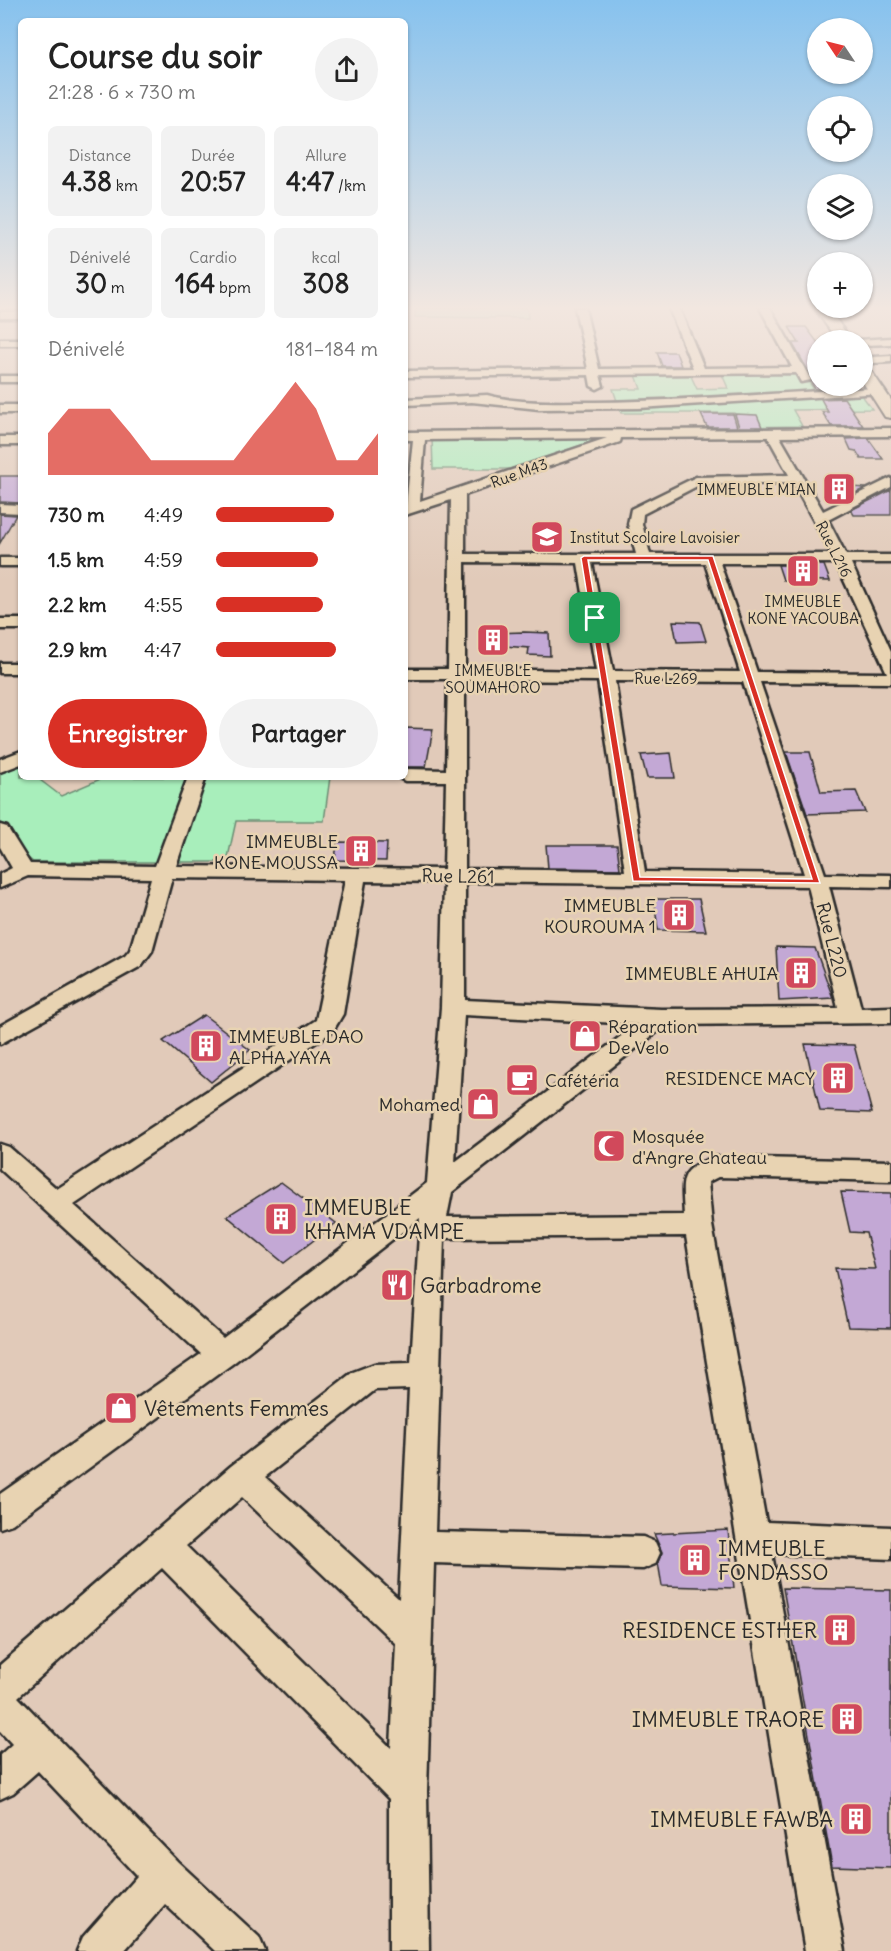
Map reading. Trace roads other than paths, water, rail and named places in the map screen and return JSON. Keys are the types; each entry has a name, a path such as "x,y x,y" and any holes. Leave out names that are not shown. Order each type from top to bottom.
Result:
{"street":[{"path":"408,402 472,399"},
{"path":"473,399 606,419 633,433 891,432"},
{"path":"593,399 606,419"},
{"path":"408,436 606,419 773,399"},
{"path":"0,409 18,409"},
{"name":"Rue L216","path":"772,432 795,479 820,518 891,669"},
{"name":"Rue M43","path":"409,510 633,433"},
{"path":"409,510 419,436"},
{"path":"0,441 18,441"},
{"path":"644,558 634,524 636,512 696,481 795,479"},
{"path":"820,518 891,482"},
{"path":"409,1951 408,1791 431,1228 440,1186 453,1007 458,495"},
{"path":"0,508 18,508"},
{"path":"457,558 891,559"},
{"path":"584,558 606,677 636,879"},
{"name":"Rue L220","path":"711,558 817,881 851,1014"},
{"path":"0,562 18,562"},
{"path":"0,624 18,624"},
{"path":"0,668 18,668"},
{"name":"Rue L269","path":"408,674 891,678"},
{"path":"0,766 18,758"},
{"path":"408,776 455,776"},
{"path":"0,1036 133,961 141,951 164,870 196,780"},
{"path":"0,831 24,870 0,882"},
{"name":"Rue L261","path":"24,870 891,881"},
{"path":"55,1204 325,1025 332,1014 356,875"},
{"path":"453,1007 661,1017 891,1015"},
{"path":"0,1513 222,1355 661,1017"},
{"path":"0,1154 222,1355"},
{"path":"825,1951 698,1225 695,1179 703,1172 716,1167 891,1171"},
{"path":"431,1228 698,1225"},
{"path":"0,1689 242,1476 364,1381 374,1377 426,1376"},
{"path":"242,1476 414,1637"},
{"path":"751,1537 891,1543"},
{"path":"163,1546 408,1791"},
{"path":"419,1547 644,1552"},
{"path":"0,1705 164,1876 245,1951"},
{"path":"0,1780 38,1746"},
{"path":"97,1951 164,1876"}],"place":[{"name":"IMMEUBLE MIAN","path":"839,489"},
{"name":"Institut Scolaire Lavoisier","path":"547,537"},
{"name":"IMMEUBLE KONE YACOUBA","path":"803,571"},
{"name":"IMMEUBLE SOUMAHORO","path":"493,640"},
{"name":"IMMEUBLE KONE MOUSSA","path":"361,851"},
{"name":"IMMEUBLE KOUROUMA 1","path":"679,915"},
{"name":"IMMEUBLE AHUIA","path":"801,973"},
{"name":"Réparation De Velo","path":"585,1036"},
{"name":"IMMEUBLE DAO ALPHA YAYA","path":"206,1046"},
{"name":"RESIDENCE MACY","path":"838,1078"},
{"name":"Cafétéria","path":"522,1080"},
{"name":"Mohamed","path":"483,1104"},
{"name":"Mosquée d'Angre Chateau","path":"609,1146"},
{"name":"IMMEUBLE KHAMA VDAMPE","path":"281,1219"},
{"name":"Garbadrome","path":"397,1285"},
{"name":"Vêtements Femmes","path":"121,1408"},
{"name":"IMMEUBLE FONDASSO","path":"695,1560"},
{"name":"RESIDENCE ESTHER","path":"840,1630"},
{"name":"IMMEUBLE TRAORE","path":"847,1719"},
{"name":"IMMEUBLE FAWBA","path":"856,1819"}]}
